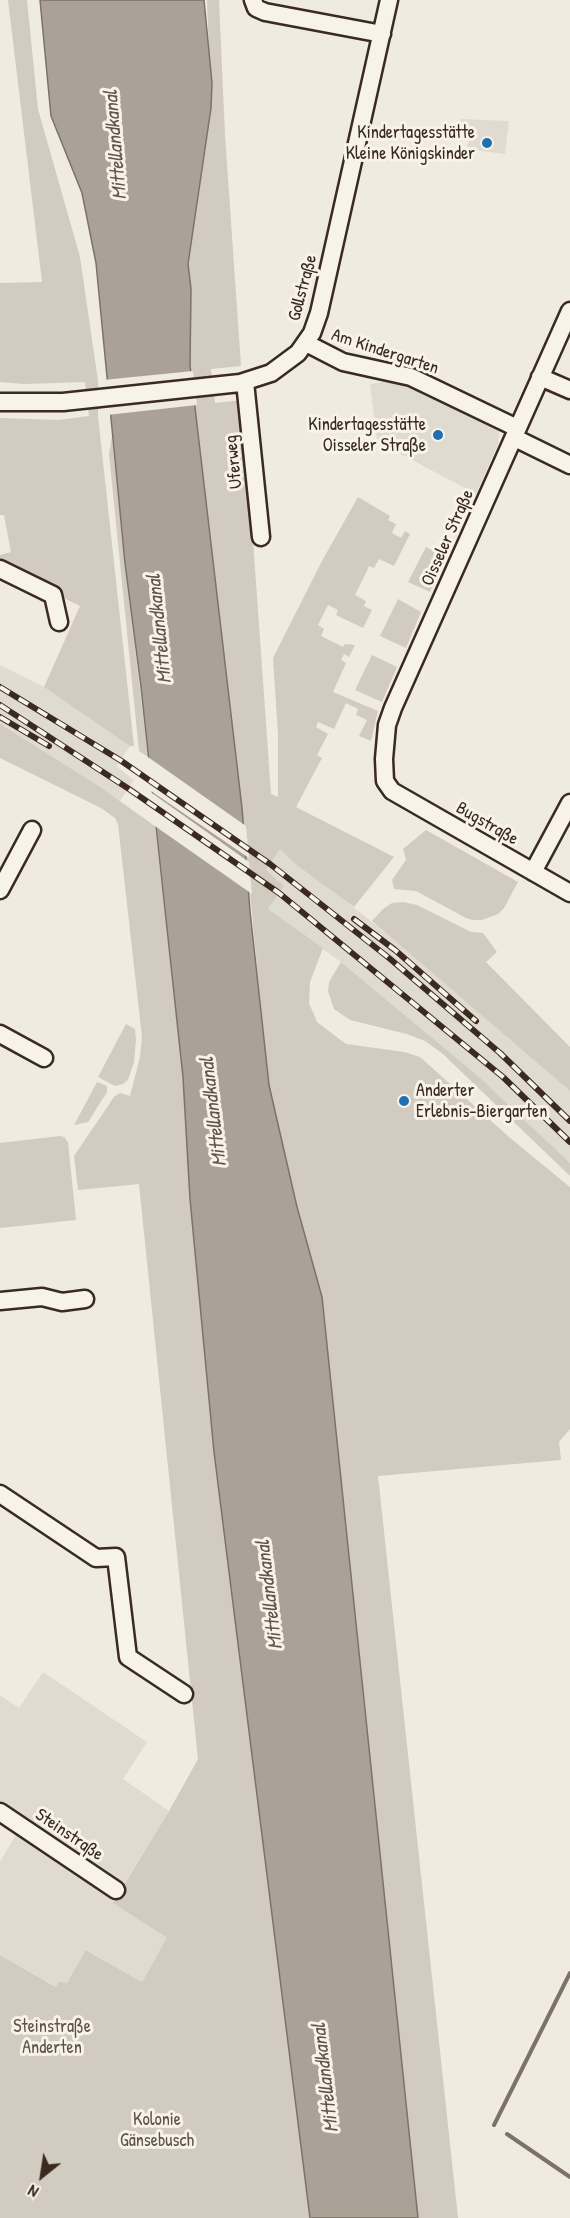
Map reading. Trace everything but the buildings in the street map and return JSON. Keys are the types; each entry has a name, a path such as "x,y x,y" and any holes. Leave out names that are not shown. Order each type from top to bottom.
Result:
{"street":[{"path":"253,0 256,8 265,12 382,34"},
{"name":"Gollstraße","path":"0,402 88,399 245,382 280,368 298,353 306,343 319,313 389,0"},
{"name":"Oisseler Straße","path":"387,785 384,752 387,725 391,713 570,311"},
{"name":"Am Kindergarten","path":"306,343 343,362 411,377 516,433 570,465"},
{"path":"540,377 570,390"},
{"name":"Uferweg","path":"245,382 261,537"},
{"path":"0,569 52,595 59,622"},
{"name":"Bugstraße","path":"387,785 405,800 570,893"},
{"path":"533,872 570,803"},
{"path":"0,890 32,830"},
{"path":"0,1034 44,1058"},
{"path":"0,1301 42,1297 62,1302 85,1299"},
{"path":"0,1494 96,1558 116,1557 128,1657 184,1694"},
{"name":"Steinstraße","path":"0,1812 116,1890"}],"shaded area":[{"name":"Kindertagesstätte Kleine Königskinder","path":"461,119 509,121 505,154 467,149 469,137 458,135"},
{"name":"Kindertagesstätte Oisseler Straße","path":"383,382 408,386 494,426 499,432 498,444 476,494 382,444 377,439 370,384"},
{"path":"0,665 44,687 131,745 116,766 134,780 120,801 0,726"},
{"path":"280,849 294,863 323,883 411,953 570,1091 570,1163 477,1075 341,962 268,909 284,886 266,870"},
{"path":"43,1672 147,1742 123,1779 169,1811 113,1902 168,1939 142,1982 87,1950 67,1983 57,1987 0,1955 0,1862 23,1823 0,1808 0,1695 19,1708"}],"green space":[{"path":"8,0 27,0 38,109 80,257 98,381 98,416 134,746 130,746 44,687 80,606 0,566 0,555 11,552 4,515 0,515 0,418 59,420 89,416 85,382 24,384 0,382 0,283 42,282"},
{"path":"207,0 219,0 225,135 241,366 211,369 215,403 243,400 271,794 278,797 278,735 273,658 322,561 358,497 390,516 388,520 396,524 392,533 401,538 405,531 410,534 394,566 379,559 374,568 369,566 355,595 366,601 364,606 372,610 363,628 336,615 338,610 328,605 318,625 324,629 321,636 343,647 345,644 355,645 349,657 344,654 341,660 346,663 333,692 378,711 371,741 359,736 367,720 356,715 358,709 346,703 334,729 318,722 316,727 328,734 317,755 322,758 296,807 394,857 354,907 294,863 280,849 266,870 284,886 268,909 323,948 310,982 309,1003 317,1022 346,1044 404,1052 420,1057 509,1137 570,1187 570,1429 559,1442 561,1460 378,1476 458,2218 418,2218 322,1297 297,1207 269,1085 242,808 190,365 191,289 188,264 211,108"},
{"path":"112,435 148,757 139,751 109,454"},
{"path":"426,547 446,557 430,592 408,582"},
{"path":"398,599 421,612 406,648 380,636"},
{"path":"372,655 397,667 382,702 355,690"},
{"path":"0,724 97,785 155,826 183,1077 190,1199 214,1452 310,2218 0,2218 0,1955 56,1987 59,1982 67,1983 86,1950 142,1982 167,1938 113,1903 198,1759 139,1184 78,1190 74,1156 114,1097 120,1093 130,1096 140,1057 142,1037 118,824 115,818 101,808 0,758"},
{"path":"426,830 518,882 504,908 498,914 482,920 473,920 416,891 394,889 392,880 406,860 403,849"},
{"path":"403,902 417,905 471,932 483,933 497,952 486,962 570,1047 570,1091 372,921 392,903"},
{"path":"341,962 477,1075 570,1163 570,1176 443,1054 425,1041 407,1034 350,1020 334,1009 328,991 329,982"},
{"path":"126,1024 135,1029 134,1062 128,1080 115,1086 98,1077"},
{"path":"97,1082 107,1086 107,1092 88,1122 74,1125"},
{"path":"60,1136 68,1142 76,1220 0,1228 0,1143"}],"water":[{"name":"Mittellandkanal","path":"40,0 204,0 212,83 211,108 188,264 191,289 190,365 242,808 250,911 269,1085 297,1207 322,1297 418,2218 310,2218 214,1452 190,1199 183,1077 141,687 125,563 96,263 82,193 51,116"}],"pier":[{"path":"193,371 197,405 107,415 103,380"},
{"path":"145,755 246,826 249,858 148,789"},
{"path":"149,791 249,862 252,894 152,824"}],"waterway":[{"path":"494,2125 570,1973"},
{"path":"507,2134 570,2177"}],"railway":[{"path":"0,687 120,760 270,864 389,958 500,1053 570,1121"},
{"path":"0,705 129,789 279,893 503,1077 570,1142"},
{"path":"0,717 49,746"},
{"path":"354,919 395,950 476,1021"}],"place":[{"name":"Kindertagesstätte Kleine Königskinder","path":"487,143"},
{"name":"Kindertagesstätte Oisseler Straße","path":"438,435"},
{"name":"Anderter Erlebnis-Biergarten","path":"404,1101"}],"park label":[{"name":"Steinstraße Anderten","path":"52,2037"},
{"name":"Kolonie Gänsebusch","path":"157,2130"}]}
